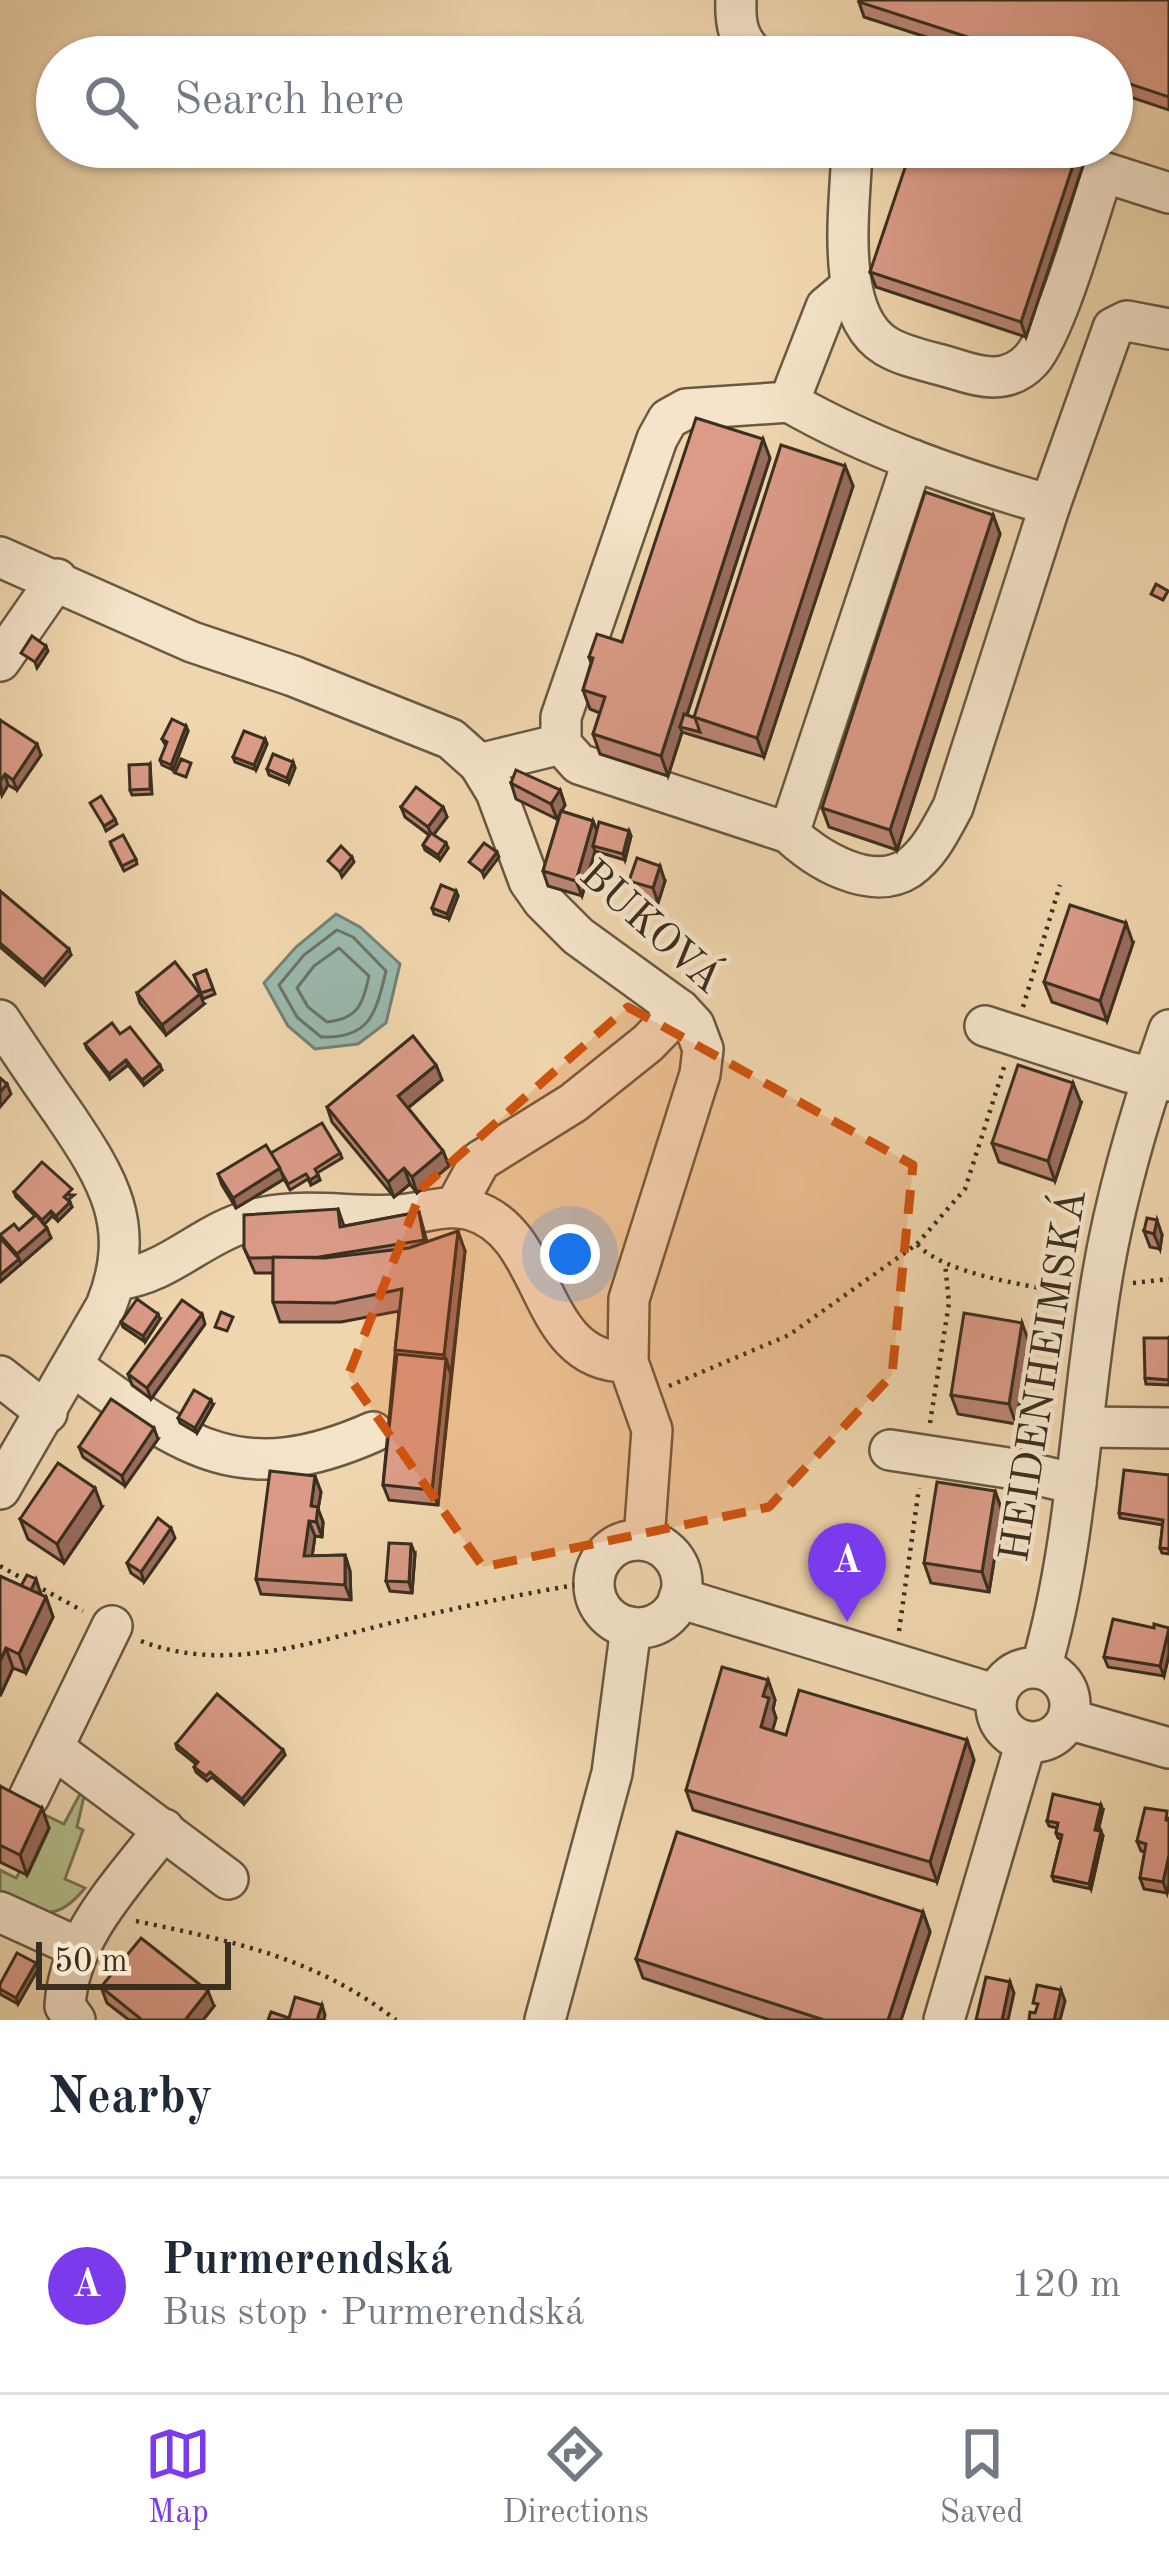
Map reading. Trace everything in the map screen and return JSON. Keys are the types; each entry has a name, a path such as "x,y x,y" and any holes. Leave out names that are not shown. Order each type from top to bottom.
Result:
{"street":[{"path":"736,0 735,27 742,36"},
{"path":"852,168 850,287 858,316 885,345 979,376 1006,376 1025,366 1041,346 1103,172 1169,193"},
{"path":"789,402 826,308 850,287"},
{"path":"1050,506 913,460 839,430 789,402 686,409 668,419 657,439 561,717 561,744 579,764 789,832 802,846 837,867 875,877 905,872 927,852 953,807 1113,328 1127,321 1169,328"},
{"path":"789,832 913,460"},
{"name":"BUKOVÁ","path":"0,556 192,643 293,676 451,739 479,764 496,792 529,881 543,901 578,936 694,1025 704,1049 700,1074 634,1279 627,1317 634,1379 652,1430 644,1540"},
{"path":"0,661 57,579"},
{"path":"479,764 561,744"},
{"path":"455,1208 481,1161 574,1103 648,1043 680,1010"},
{"path":"0,1020 101,1169 117,1209 121,1245 117,1280 74,1367 0,1489"},
{"path":"1000,1030 1161,1080"},
{"name":"HEIDENHEIMSKÁ","path":"1040,1668 1055,1617 1099,1297 1121,1188 1161,1080 1169,1030"},
{"path":"117,1280 146,1276 241,1223 289,1214 398,1215 455,1208 492,1220 512,1236 574,1342 634,1379"},
{"path":"74,1367 139,1414 219,1454 259,1461 311,1456 373,1432"},
{"path":"0,1376 46,1413"},
{"path":"1082,1427 1169,1428"},
{"path":"890,1450 1076,1484"},
{"path":"644,1540 667,1551 675,1561 681,1586 665,1618 644,1628 608,1617 600,1607 594,1582 604,1555 629,1541 644,1540"},
{"path":"679,1598 997,1695"},
{"path":"29,1797 112,1626"},
{"path":"545,2020 609,1790 631,1627"},
{"path":"1040,1668 1066,1687 1068,1719 1051,1738 1026,1742 1003,1727 997,1695 1011,1675 1040,1668"},
{"path":"1068,1719 1169,1748"},
{"path":"944,2020 1026,1742"},
{"path":"53,1748 228,1879"},
{"path":"75,2020 65,2006 68,1977 89,1931 164,1829"},
{"path":"0,1912 89,1931"}],"path":[{"path":"634,1379 722,1366 789,1335 917,1244 965,1190 1000,1030 1060,885"},
{"path":"917,1244 951,1265 1099,1297"},
{"path":"0,1567 112,1626 183,1654 264,1653 497,1599 594,1582"},
{"path":"89,1931 261,1947 362,1994 397,2020"}],"highlighted area":[{"path":"628,1007 913,1165 892,1375 769,1507 483,1567 348,1376 423,1187"}],"green space":[{"path":"85,1792 77,1827 83,1830 65,1879 85,1888 64,1908 46,1912 0,1894 0,1870 16,1878 20,1871 28,1874 49,1829 20,1803 64,1824"}],"water":[{"path":"336,914 360,927 400,964 386,1023 358,1044 315,1049 288,1026 264,983 296,947"}],"building":[{"path":"1169,0 1169,97 1133,85 1133,36 964,36 859,2"},
{"path":"905,168 1072,168 1021,322 870,272"},
{"path":"696,418 763,439 661,756 593,734 605,697 583,690 597,634 622,642"},
{"path":"781,445 845,466 757,738 694,717"},
{"path":"925,492 993,515 890,830 822,808"},
{"path":"1156,584 1168,591 1163,600 1151,594"},
{"path":"32,636 46,646 35,662 21,653"},
{"path":"684,714 695,718 700,732 680,727"},
{"path":"172,719 186,726 171,765 160,760 167,742 162,739"},
{"path":"0,720 37,744 13,780 5,774 0,781"},
{"path":"244,731 265,739 254,765 233,757"},
{"path":"273,754 293,762 287,778 267,769"},
{"path":"181,759 191,763 186,777 175,773"},
{"path":"150,764 150,789 130,790 129,765"},
{"path":"516,770 560,790 551,804 511,783"},
{"path":"416,787 443,807 428,827 401,807"},
{"path":"101,796 115,819 104,826 90,803"},
{"path":"561,811 593,821 576,881 543,871"},
{"path":"599,822 629,831 623,854 593,846"},
{"path":"431,833 446,843 438,855 423,845"},
{"path":"123,835 136,859 122,866 110,842"},
{"path":"484,843 497,852 482,872 469,862"},
{"path":"341,846 352,857 340,872 328,861"},
{"path":"637,858 660,866 653,888 629,881"},
{"path":"441,885 456,891 447,914 432,908"},
{"path":"0,891 69,949 43,980 0,943"},
{"path":"1070,905 1126,923 1100,1001 1044,982"},
{"path":"175,962 200,994 162,1025 137,993"},
{"path":"206,970 213,989 201,993 194,975"},
{"path":"112,1023 120,1034 130,1027 160,1065 142,1080 126,1060 109,1074 85,1044"},
{"path":"413,1036 436,1065 398,1096 443,1151 412,1177 404,1168 388,1182 327,1107"},
{"path":"1018,1065 1073,1083 1048,1161 992,1143"},
{"path":"322,1123 340,1153 315,1169 318,1175 310,1180 306,1174 288,1184 271,1153"},
{"path":"266,1145 280,1168 233,1198 218,1174"},
{"path":"42,1162 72,1189 64,1197 70,1202 56,1216 51,1211 42,1220 14,1192"},
{"path":"338,1209 340,1227 419,1212 424,1240 319,1257 249,1258 244,1248 244,1215"},
{"path":"36,1215 47,1228 17,1254 0,1235 14,1224 19,1230"},
{"path":"1147,1218 1157,1220 1154,1234 1144,1231"},
{"path":"458,1231 444,1355 395,1350 402,1289 334,1303 273,1302 273,1257 325,1258 409,1248"},
{"path":"0,1242 19,1259 0,1275"},
{"path":"137,1299 158,1314 143,1336 121,1322"},
{"path":"182,1300 202,1314 147,1388 128,1374"},
{"path":"221,1312 233,1317 227,1331 215,1327"},
{"path":"964,1313 1022,1323 1009,1404 951,1395"},
{"path":"1144,1338 1169,1338 1169,1380 1145,1378"},
{"path":"397,1354 446,1359 432,1490 383,1485"},
{"path":"194,1390 211,1400 195,1428 178,1418"},
{"path":"111,1399 154,1428 122,1476 79,1447"},
{"path":"58,1463 95,1488 57,1544 20,1519"},
{"path":"1124,1470 1169,1475 1169,1549 1160,1548 1163,1520 1119,1513"},
{"path":"270,1471 315,1476 311,1506 318,1507 316,1522 309,1521 304,1556 345,1555 345,1585 256,1579"},
{"path":"937,1482 995,1491 982,1572 924,1563"},
{"path":"158,1518 171,1528 141,1572 127,1563"},
{"path":"389,1543 411,1544 409,1582 386,1581"},
{"path":"27,1575 36,1579 31,1590 21,1586"},
{"path":"0,1576 46,1597 19,1654 6,1648 0,1661"},
{"path":"1113,1619 1169,1628 1160,1666 1104,1657"},
{"path":"722,1667 768,1680 763,1696 769,1698 761,1727 786,1735 799,1690 967,1740 930,1862 686,1790"},
{"path":"217,1694 283,1750 242,1799 210,1772 206,1776 194,1767 198,1762 176,1744"},
{"path":"0,1786 42,1808 20,1855 0,1845"},
{"path":"1053,1794 1101,1805 1095,1830 1101,1831 1089,1884 1052,1876 1062,1835 1056,1833 1058,1823 1047,1821"},
{"path":"1145,1808 1167,1811 1169,1855 1163,1882 1140,1878 1146,1844 1137,1841"},
{"path":"677,1832 923,1912 888,2020 824,2020 636,1959"},
{"path":"141,1938 208,1991 185,2020 142,2020 101,1987"},
{"path":"17,1953 36,1963 16,1998 0,1989 0,1984"},
{"path":"986,1977 1010,1982 1002,2020 976,2020"},
{"path":"1037,1985 1061,1990 1054,2020 1029,2020 1038,2004 1033,2003"},
{"path":"295,1997 322,2005 317,2020 268,2020 271,2012 289,2018"}],"place":[{"name":"Purmerendská","path":"847,1622"}]}
